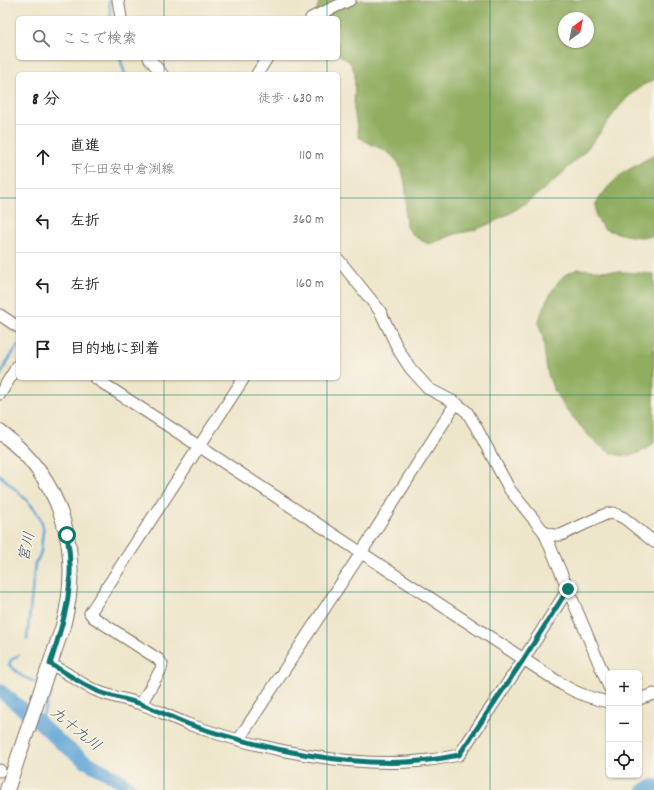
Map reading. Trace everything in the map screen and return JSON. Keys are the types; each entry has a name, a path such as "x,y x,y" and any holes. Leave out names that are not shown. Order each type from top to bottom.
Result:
{"main road":[{"path":"0,432 16,445 40,473 57,502 67,535 71,566 69,599 63,626 49,665 4,772 7,790"}],"street":[{"path":"118,0 121,16"},
{"path":"315,16 350,0"},
{"path":"151,60 160,72"},
{"path":"258,72 266,60"},
{"path":"340,261 380,311 399,351 410,368 429,389 456,403 467,412 510,490 544,532 606,680"},
{"path":"0,315 16,326"},
{"path":"0,394 16,368"},
{"path":"98,380 523,660 579,694 606,701"},
{"path":"141,704 161,669 162,664 158,659 90,614 243,380"},
{"path":"239,739 361,553 456,403"},
{"path":"544,532 554,535 561,535 606,514 614,513 624,518 654,542"},
{"path":"49,665 98,692 141,704 188,724 270,747 328,758 401,762 429,760 459,755 523,660 568,589"},
{"path":"642,698 654,694"}],"green space":[{"path":"320,0 654,0 654,80 632,93 623,102 583,153 533,198 519,208 489,224 428,244 412,234 407,224 405,214 406,188 403,175 396,160 384,150 359,137 354,110 355,73 350,62 340,55 340,16 314,16"},
{"path":"654,155 654,236 639,237 604,229 596,217 596,203 608,187 623,173"},
{"path":"578,269 654,274 654,443 642,451 632,455 612,453 594,441 562,403 552,386 548,375 543,338 539,325 540,318 549,297 557,284 565,275"}],"waterway":[{"name":"宮川","path":"109,0 111,16"},
{"name":"宮川","path":"121,60 124,72"},
{"name":"宮川","path":"0,376 16,348"},
{"name":"宮川","path":"0,475 32,506 41,520 43,527 41,552 35,563 27,640"},
{"name":"宮川","path":"19,655 11,660 9,665 23,677 38,683"},
{"name":"宮川","path":"40,723 51,692 46,687"},
{"name":"九十九川","path":"0,691 40,723 61,743 85,761 118,779 132,790"},
{"name":"九十九川","path":"644,790 654,786"}],"route":[{"path":"67,535 71,566 69,599 63,626 50,664 98,692 141,704 188,724 270,747 328,758 401,762 429,760 459,755 523,660 568,589"}]}
